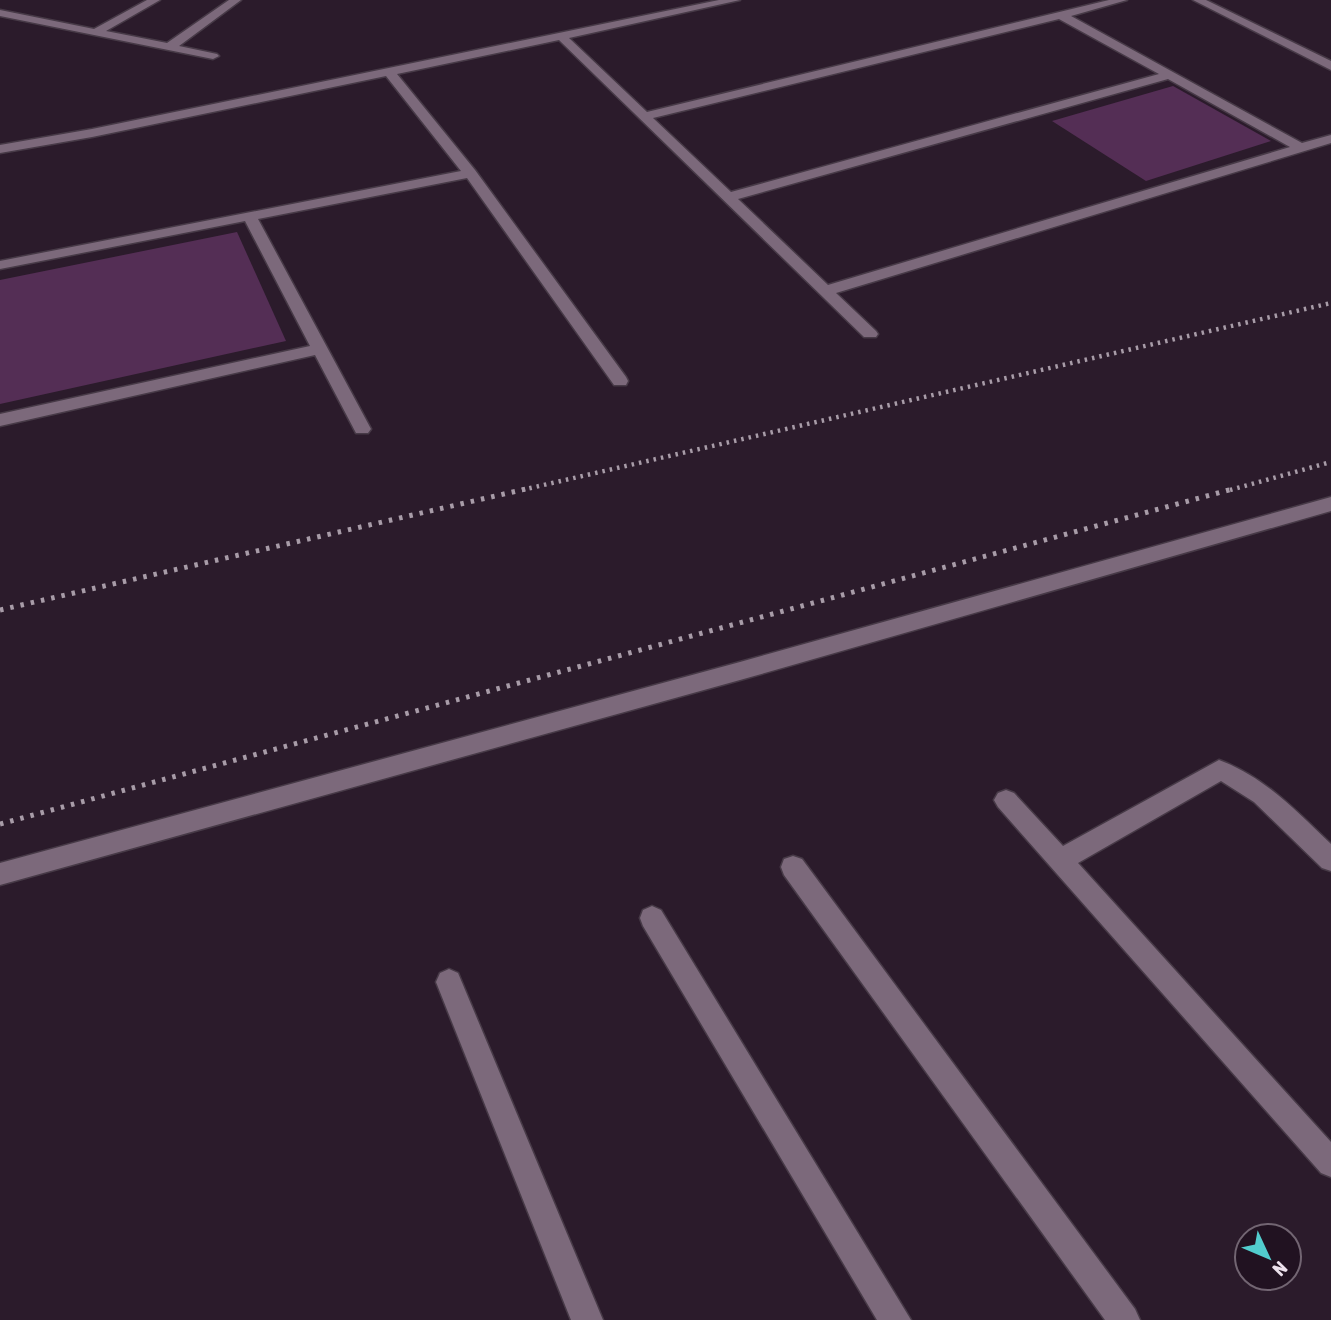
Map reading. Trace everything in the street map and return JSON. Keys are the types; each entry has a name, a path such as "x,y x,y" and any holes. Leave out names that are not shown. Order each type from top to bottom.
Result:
{"street":[{"path":"96,32 155,0"},
{"path":"169,47 236,0"},
{"path":"0,149 92,133 735,0"},
{"path":"644,116 1122,0"},
{"path":"1198,0 1331,66"},
{"path":"0,13 213,56"},
{"path":"1061,15 1301,148"},
{"path":"562,37 870,334"},
{"path":"389,72 470,173 620,382"},
{"path":"728,197 1169,75"},
{"path":"826,291 1331,139"},
{"path":"0,265 470,173"},
{"path":"249,216 362,429"},
{"path":"0,420 320,349"},
{"path":"0,874 740,671 1331,504"},
{"path":"1060,860 1219,770 1233,773 1251,786 1331,860"},
{"path":"1006,800 1331,1163"},
{"path":"793,867 1124,1320"},
{"path":"652,918 895,1320"},
{"path":"449,982 587,1320"}],"shaded area":[{"path":"1173,86 1271,141 1146,181 1052,121"},
{"path":"237,232 286,341 0,404 0,280"}],"railway":[{"path":"522,490 1331,303"},
{"path":"1230,490 1331,462"},
{"path":"0,610 530,488"},
{"path":"0,824 1236,488"}]}
